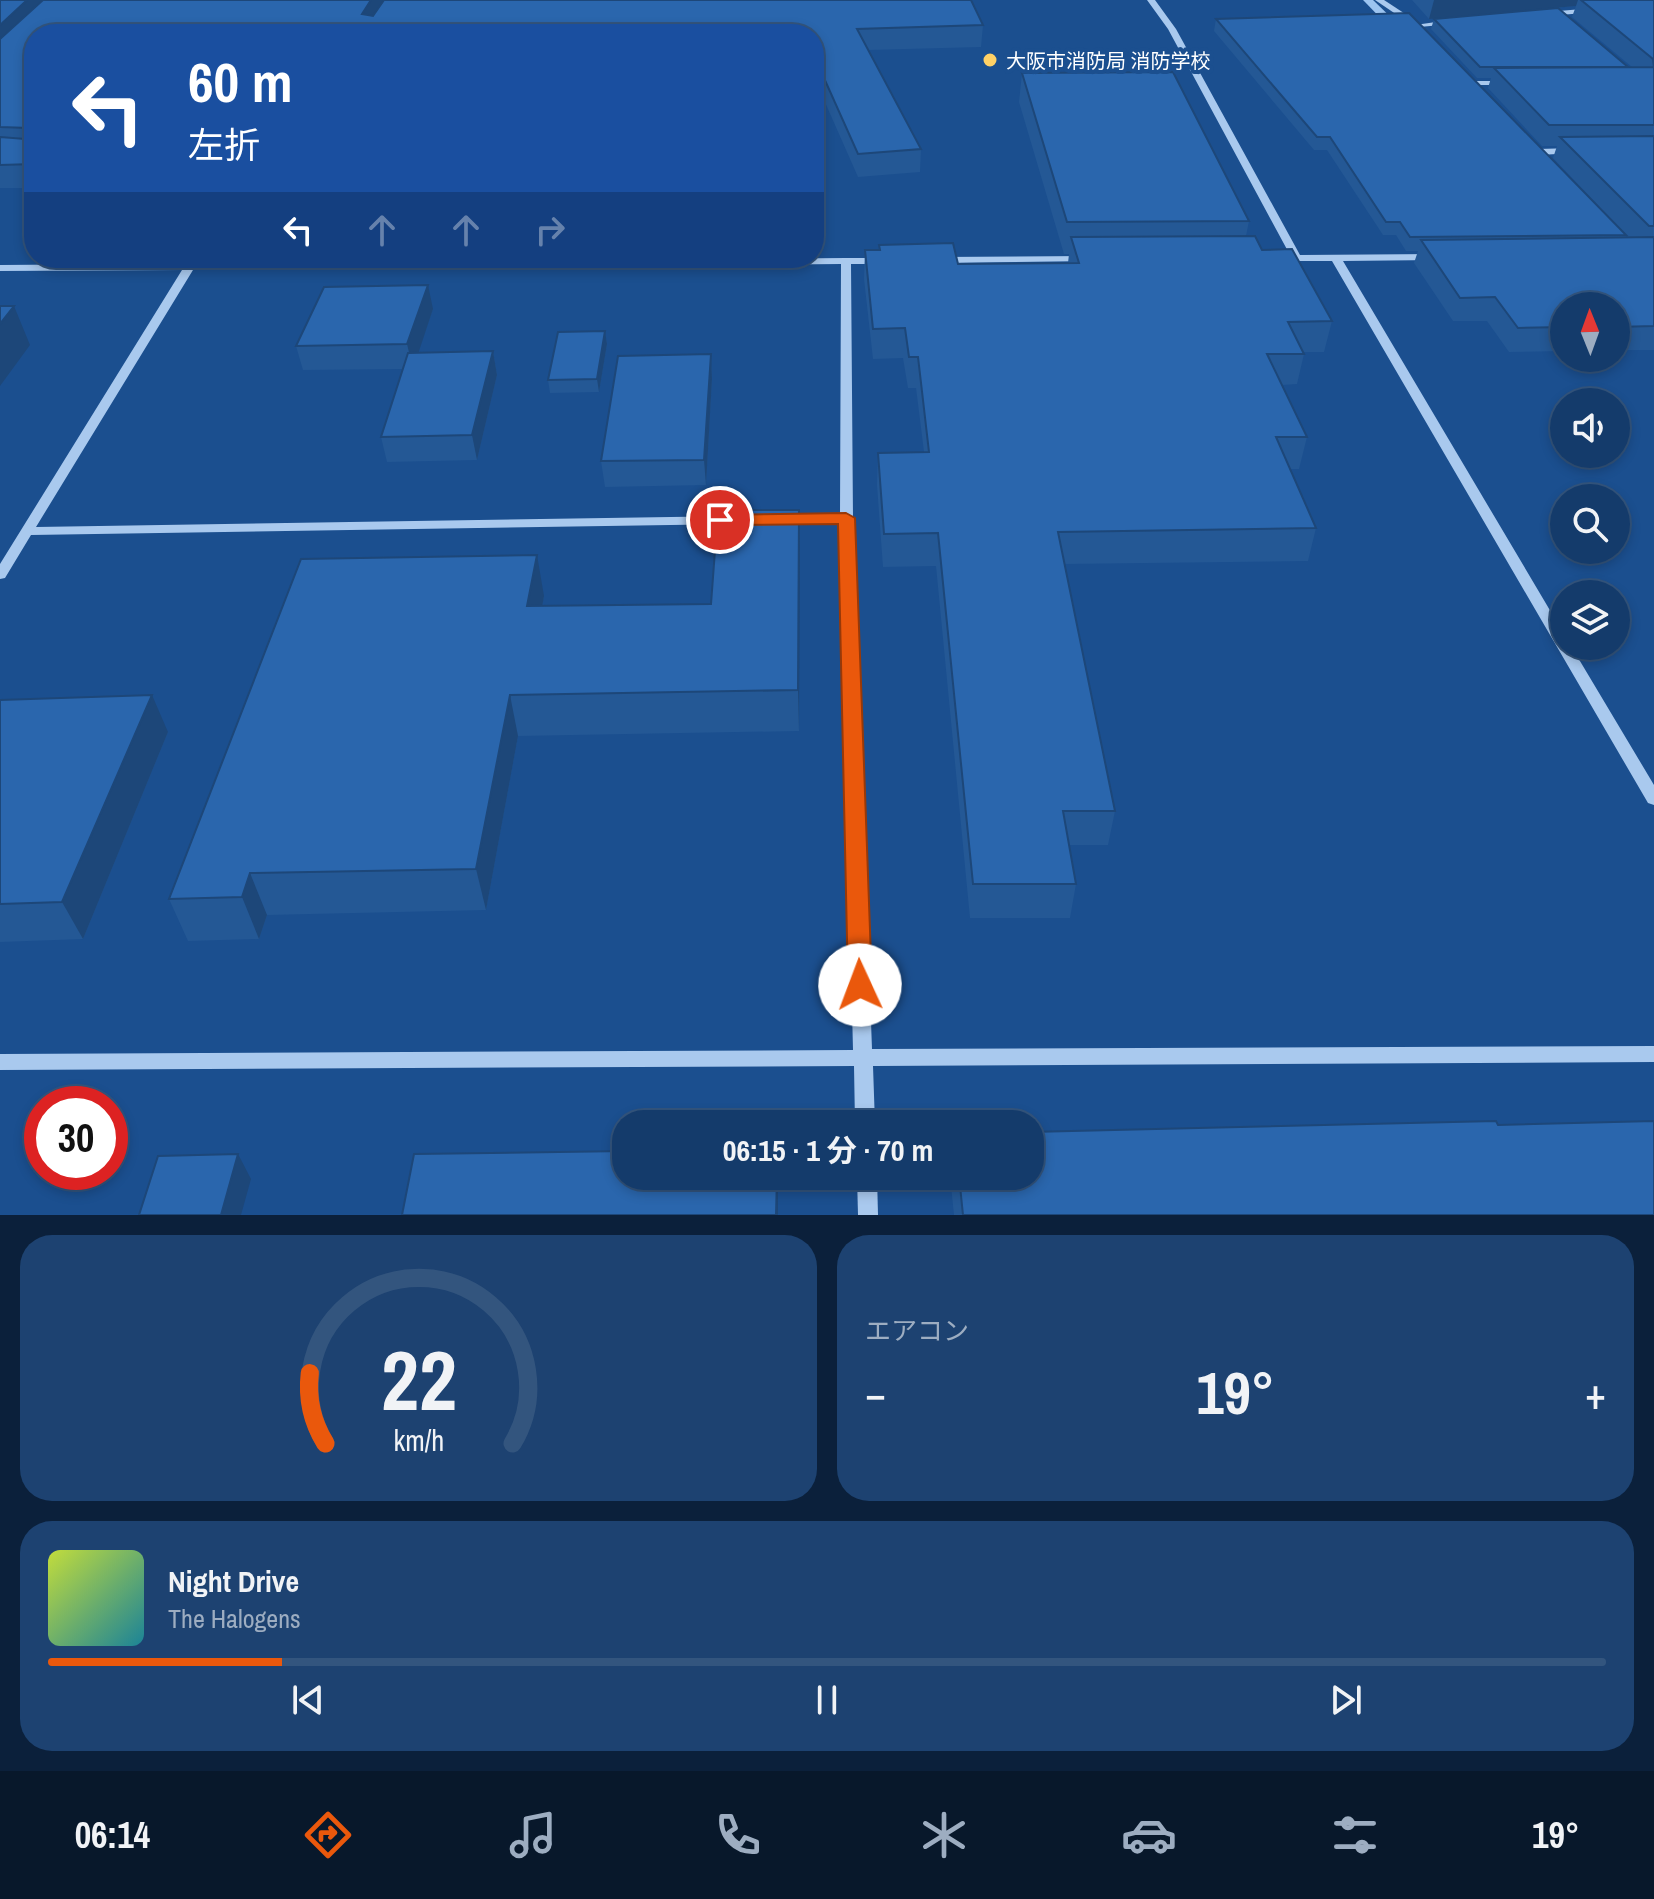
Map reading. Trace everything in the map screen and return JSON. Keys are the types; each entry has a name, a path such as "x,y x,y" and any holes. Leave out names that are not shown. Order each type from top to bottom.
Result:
{"street":[{"path":"1151,0 1172,29 1297,258"},
{"path":"1379,0 1419,25 1430,37"},
{"path":"1543,14 1601,9"},
{"path":"1558,13 1570,23"},
{"path":"1419,25 1465,21"},
{"path":"1463,72 1484,95"},
{"path":"1474,83 1519,83"},
{"path":"1527,140 1549,163"},
{"path":"1538,152 1581,151"},
{"path":"1266,258 1446,257"},
{"path":"1336,258 1550,622"},
{"path":"924,260 1095,259"},
{"path":"824,261 893,261"},
{"path":"846,261 846,518 864,1110"},
{"path":"0,268 24,268"},
{"path":"0,575 188,268"},
{"path":"768,520 846,518"},
{"path":"28,531 752,520"},
{"path":"1572,660 1654,799"},
{"path":"0,1062 1654,1054"},
{"path":"867,1190 868,1215"}],"building":[{"path":"0,0 27,0 0,25"},
{"path":"43,0 371,0 362,14 373,16 384,0 971,0 983,25 857,29 921,149 858,154 824,78 824,24 24,24 24,128 0,127 0,39"},
{"path":"1581,0 1654,0 1654,67 1653,59"},
{"path":"1558,8 1628,67 1480,67 1434,19"},
{"path":"1409,13 1626,235 1410,237 1400,222 1386,222 1330,137 1317,137 1216,19"},
{"path":"1654,67 1654,125 1549,125 1494,68"},
{"path":"1173,72 1249,221 1067,222 1022,73"},
{"path":"1654,136 1654,226 1649,226 1560,137"},
{"path":"0,137 24,139 24,164 0,165"},
{"path":"1255,236 1262,250 1292,249 1332,321 1288,322 1304,354 1267,354 1307,437 1276,437 1316,528 1058,532 1115,811 1063,811 1076,884 973,884 938,533 884,534 878,453 929,452 918,357 909,357 905,328 873,329 865,250 880,250 879,245 953,243 958,264 1079,263 1071,237"},
{"path":"1654,237 1654,326 1630,327 1630,292 1550,292 1550,327 1518,328 1495,297 1460,298 1421,240"},
{"path":"428,285 407,344 296,346 324,287"},
{"path":"0,306 14,306 0,324"},
{"path":"605,331 597,379 548,380 558,332"},
{"path":"493,351 472,435 381,437 408,353"},
{"path":"711,354 704,460 601,461 618,356"},
{"path":"718,510 799,510 798,690 510,695 476,869 250,873 242,897 169,899 301,559 537,555 527,606 711,604"},
{"path":"152,695 62,902 0,904 0,700"},
{"path":"1496,1121 1498,1125 1654,1121 1654,1215 963,1215 960,1190 1044,1190 1044,1132"},
{"path":"612,1151 612,1190 777,1190 776,1215 402,1215 414,1154"},
{"path":"238,1154 221,1215 139,1215 158,1156"}],"waterway":[{"path":"1368,0 1398,30"}],"place":[{"name":"大阪市消防局 消防学校","path":"990,60"}],"route":[{"path":"720,520 846,518 860,985"}]}
